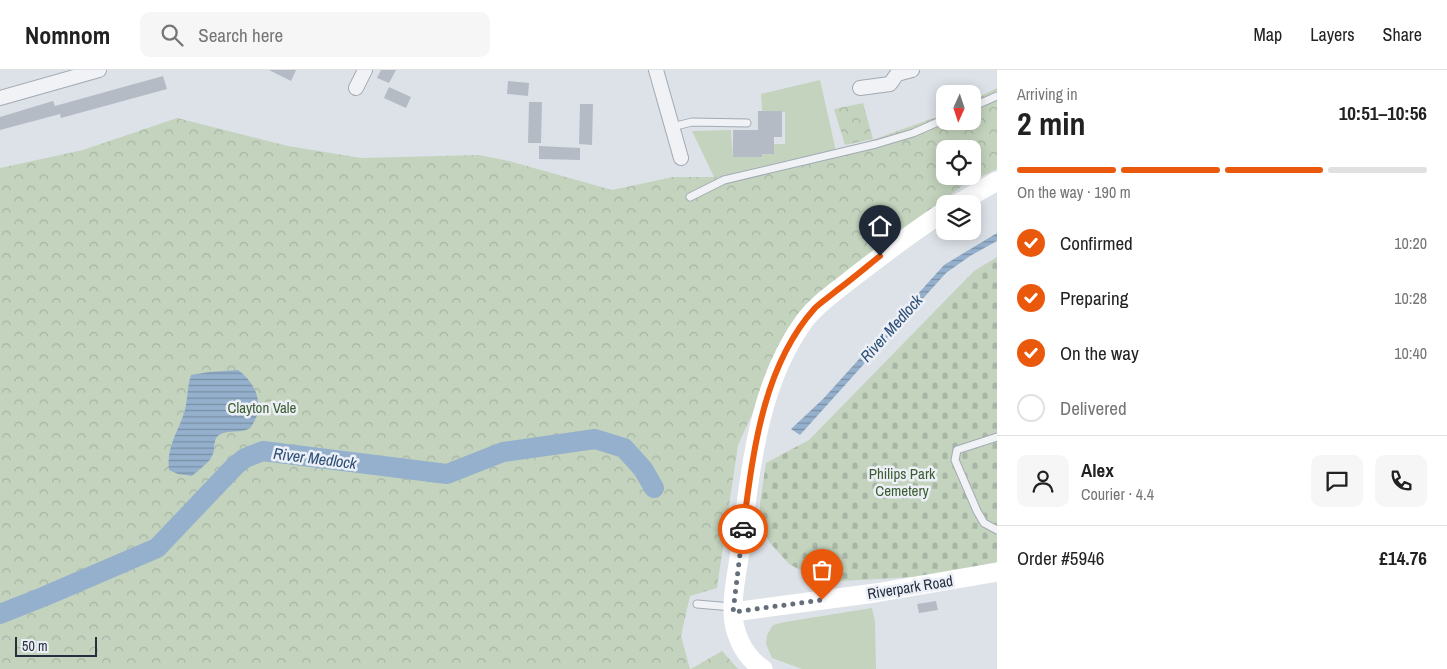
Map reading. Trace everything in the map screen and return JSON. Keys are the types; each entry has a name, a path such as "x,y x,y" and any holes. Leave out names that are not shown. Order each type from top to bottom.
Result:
{"street":[{"path":"0,98 99,70"},
{"path":"356,88 365,70"},
{"path":"656,70 681,158"},
{"path":"860,88 890,84 897,74 912,70"},
{"path":"973,195 997,181"},
{"path":"763,669 754,664 742,647 735,627 733,610 747,494 762,415 783,358 796,334 817,306 880,256 936,217"},
{"name":"Riverpark Road","path":"733,610 931,579 997,572"}],"lane":[{"path":"981,103 997,96"},
{"path":"672,126 692,122 747,123"},
{"path":"690,197 724,180 876,144 913,133 936,123"},
{"path":"997,436 962,447 957,450 955,460 984,523 997,530"},
{"path":"697,604 733,610"}],"green space":[{"path":"820,80 836,151 714,177 692,131 731,130 733,157 762,157 762,154 774,154 774,144 785,144 785,112 762,111 761,94"},
{"name":"Clayton Vale","path":"997,88 997,169 981,176 981,140 936,140 936,185 964,185 950,195 936,195 936,205 884,244 803,312 763,390 738,445 717,588 690,596 681,636 690,669 0,669 0,168 83,150 177,118 288,146 361,158 479,155 509,161 612,190 673,177 714,177 835,151 936,117 936,130 981,130 981,96"},
{"path":"863,103 873,139 845,145 834,109"},
{"name":"Philips Park Cemetery","path":"997,257 997,562 930,576 842,581 819,578 789,564 770,543 760,524 760,503 766,463 809,440 974,271"},
{"path":"872,608 875,622 876,669 802,669 772,658 766,644 767,635 773,625"},
{"path":"722,651 738,669 691,669"}],"water":[{"path":"997,233 997,241 970,256 946,273 800,435 791,429 823,399 944,265"},
{"path":"238,370 248,379 257,397 258,411 252,426 247,430 227,432 219,435 210,459 192,476 178,474 169,470 169,453 185,410 191,375"}],"building":[{"path":"269,70 296,70 291,81"},
{"path":"381,70 396,70 389,83 377,78"},
{"path":"163,76 167,89 61,118 60,114 0,130 0,117 53,101 55,106"},
{"path":"508,81 529,83 528,96 507,94"},
{"path":"389,87 411,97 406,108 384,98"},
{"path":"529,102 542,102 541,143 528,143"},
{"path":"580,104 593,104 592,145 579,144"},
{"path":"758,111 782,111 782,137 774,137 774,154 762,154 762,157 733,157 733,130 758,130"},
{"path":"539,146 580,148 580,160 539,159"},
{"path":"936,601 938,610 919,613 917,604"}],"waterway":[{"name":"River Medlock","path":"0,614 157,548 235,466 245,458 263,451 447,474 503,452 595,439 624,448 643,469 654,488"}],"way so far":[{"path":"743,529 732,606 733,612 822,600"}],"route":[{"path":"743,529 747,494 762,415 783,358 796,334 817,306 880,256"}]}
